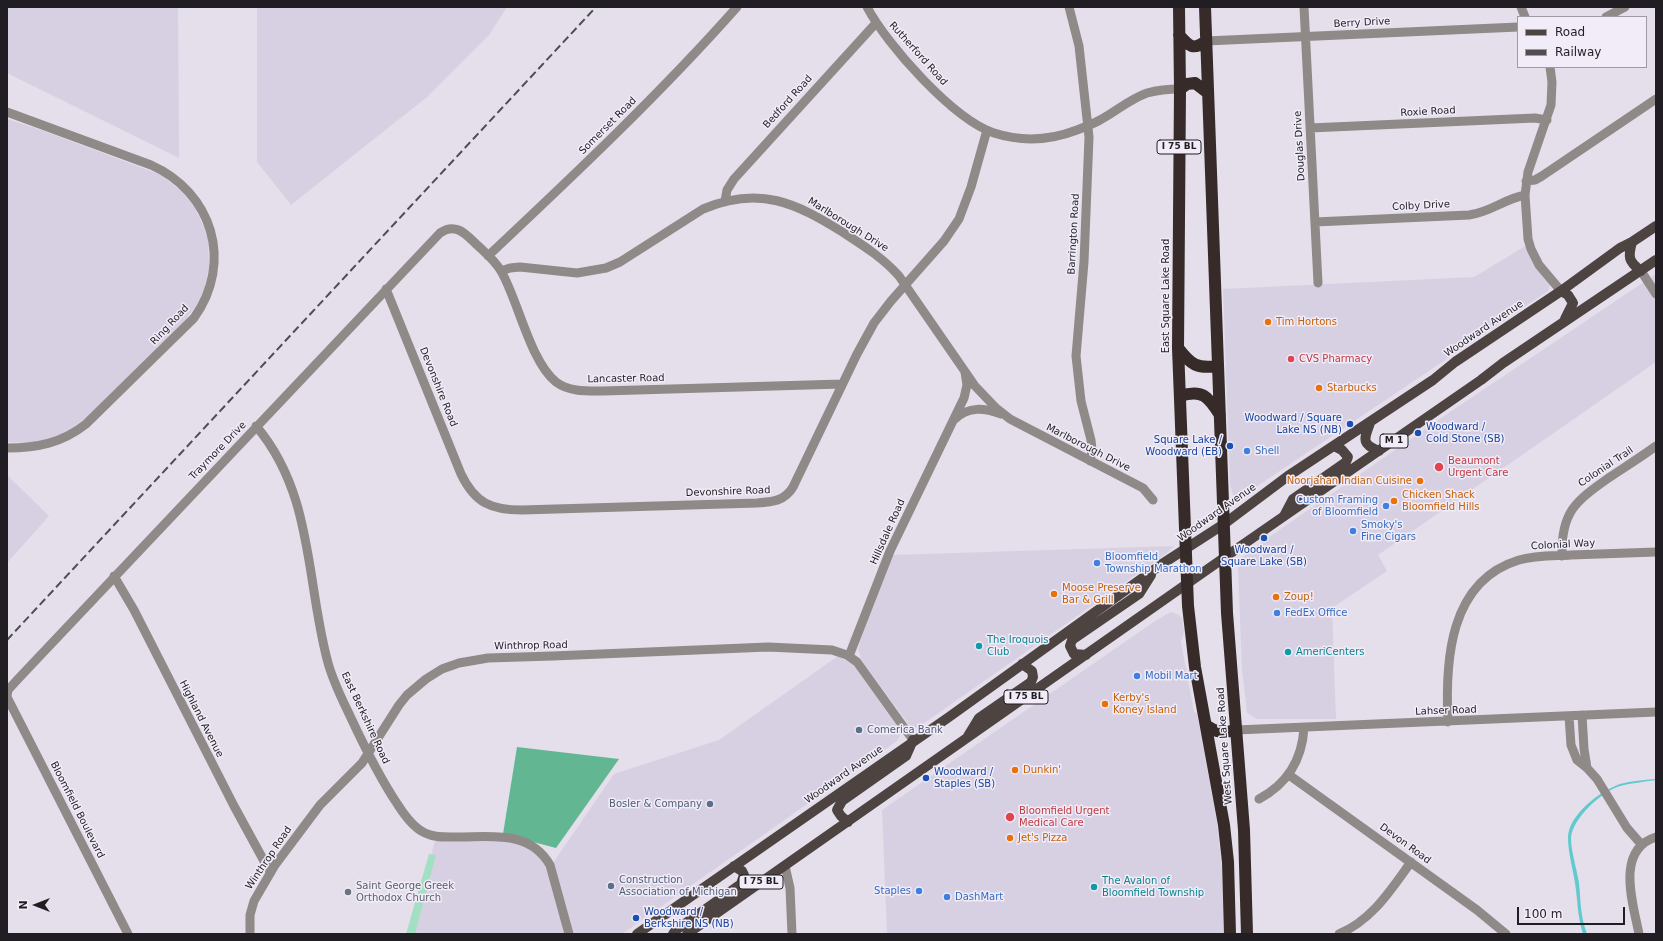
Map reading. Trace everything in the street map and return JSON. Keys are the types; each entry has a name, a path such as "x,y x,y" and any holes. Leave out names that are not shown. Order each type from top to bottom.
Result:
{"highway":[{"name":"East Square Lake Road","path":"1179,7 1180,89 1178,348 1187,584"},
{"name":"I 75 BL","path":"1205,7 1226,557"},
{"path":"1179,35 1187,44 1193,47 1197,47 1206,41"},
{"path":"1180,89 1187,84 1195,83 1208,92"},
{"path":"1178,348 1188,360 1200,367 1218,366"},
{"path":"1180,396 1193,393 1201,394 1209,400 1220,414"},
{"name":"West Square Lake Road","path":"1226,557 1229,641 1244,830 1247,934"},
{"name":"West Square Lake Road","path":"1187,584 1191,642 1226,841 1230,934"},
{"path":"1206,725 1218,732 1236,730"}],"main road":[{"name":"Woodward Avenue","path":"637,934 913,740 949,717 1153,572 1224,524 1288,476 1370,423 1433,380 1455,362 1561,291 1620,248 1656,226"},
{"path":"1632,242 1629,259 1634,266 1641,271"},
{"name":"M 1","path":"1226,557 1484,378 1503,362 1656,260"},
{"path":"1561,291 1572,298 1573,303 1565,320"},
{"path":"1370,423 1365,436 1366,444 1378,451"},
{"path":"1283,518 1293,499 1346,462 1348,457 1346,453 1334,446"},
{"name":"I 75 BL","path":"687,934 1226,557"},
{"path":"1086,655 1074,654 1070,646 1072,640 1139,594 1153,572"},
{"path":"966,739 979,718 1031,682 1033,677 1032,671 1022,664"},
{"path":"848,822 837,810 842,801 906,756 913,740"},
{"path":"673,934 676,930 741,884 744,875 742,871 734,866"}],"street":[{"name":"Somerset Road","path":"488,256 547,202 704,44 737,7"},
{"name":"Rutherford Road","path":"866,7 876,23 900,54 933,89 953,107 987,130 1002,135 1037,139 1058,136 1099,121 1145,94 1159,90 1180,89"},
{"name":"Barrington Road","path":"1069,7 1078,42 1089,145 1086,229 1076,356 1081,401 1091,440 1092,450 1090,461"},
{"name":"Douglas Drive","path":"1304,7 1318,283"},
{"path":"1608,16 1626,7"},
{"name":"Bedford Road","path":"725,201 727,190 734,179 876,23"},
{"name":"Berry Drive","path":"1206,41 1517,27"},
{"path":"1550,68 1552,89 1547,120 1526,181 1525,195 1528,239 1531,250 1539,265 1561,291"},
{"path":"1526,181 1535,180 1542,176 1656,99"},
{"name":"Ring Road","path":"7,112 151,165 170,175 190,193 202,210 212,235 214,261 210,288 202,306 194,318 86,424 69,435 51,443 30,447 7,448"},
{"name":"Roxie Road","path":"1310,128 1535,118 1547,120"},
{"name":"Devonshire Road","path":"386,289 464,481 476,496 485,503 494,507 522,510 757,503 782,499 789,494 793,487 842,384 874,323 905,284 942,244 959,219 971,187 987,130"},
{"name":"Colby Drive","path":"1315,222 1473,215 1488,211 1510,199 1525,195"},
{"name":"Marlborough Drive","path":"501,271 510,268 520,268 578,273 606,268 620,262 704,209 725,201 762,198 785,202 815,215 875,253 895,271 964,370 982,393 1004,415 1031,431 1142,488 1153,500"},
{"name":"Lancaster Road","path":"452,228 464,232 501,271 530,340 542,364 554,380 566,387 582,391 598,391 842,384"},
{"name":"Traymore Drive","path":"7,696 8,690 18,679 386,289 440,233 452,228"},
{"path":"1641,271 1656,294"},
{"name":"Hillsdale Road","path":"849,656 890,551 964,398 967,387 964,370"},
{"path":"954,420 965,411 977,409 985,409 1004,415"},
{"name":"East Berkshire Road","path":"256,426 278,456 287,474 295,498 306,539 327,660 339,692 367,754 399,807 411,822 422,831 439,837 510,838 526,842 536,847 550,864 569,934"},
{"name":"Colonial Trail","path":"1562,556 1562,536 1566,521 1577,502 1588,492 1656,446"},
{"name":"Colonial Way","path":"1448,722 1446,690 1448,659 1456,627 1469,598 1486,579 1508,565 1529,558 1656,552"},
{"name":"Highland Avenue","path":"114,576 134,610 230,799 270,872"},
{"name":"Winthrop Road","path":"250,934 250,916 254,901 270,872 320,805 360,766 398,705 412,689 436,672 449,666 470,660 488,658 768,647 832,650 849,656 857,662 913,740"},
{"name":"Bloomfield Boulevard","path":"7,696 128,934"},
{"name":"Lahser Road","path":"1236,730 1656,712"},
{"path":"1569,716 1571,744 1577,760 1588,768 1601,784 1627,828 1641,844"},
{"path":"1582,716 1584,749 1588,768"},
{"path":"1259,799 1274,789 1289,775 1301,749 1304,728"},
{"name":"Devon Road","path":"1289,775 1478,910 1505,934"},
{"path":"1639,934 1630,876 1632,862 1641,844 1656,837"},
{"path":"1339,934 1360,922 1376,909 1411,862"},
{"path":"785,866 790,888 792,934"}],"shaded area":[{"path":"7,7 178,7 179,158 7,73"},
{"path":"257,7 507,7 489,35 427,97 291,205 257,162"},
{"path":"7,119 44,131 161,175 180,190 194,206 208,236 209,266 205,288 196,306 183,323 88,417 62,434 32,443 7,442"},
{"path":"1527,245 1550,286 1548,291 1244,495 1240,497 1233,495 1230,484 1223,289 1474,277"},
{"path":"1656,274 1656,362 1378,555 1387,571 1332,608 1336,719 1257,719 1247,713 1242,670 1238,569 1239,562 1246,553 1447,414"},
{"path":"7,475 49,516 7,563"},
{"path":"1174,546 1167,553 920,726 915,728 909,725 862,661 858,649 861,638 893,555"},
{"path":"1171,612 1182,618 1184,632 1181,642 1194,712 1197,714 1217,822 1222,870 1224,934 887,934 882,810 1155,621"},
{"path":"838,656 854,665 898,727 901,734 897,741 622,934 573,934 553,863 614,774 719,740"},
{"path":"435,841 503,841 520,843 534,850 547,866 566,934 410,934"}],"green space":[{"path":"517,747 619,759 556,848 503,834"},
{"path":"429,854 436,855 415,934 406,934"}],"water":[{"path":"1656,779 1620,786 1605,794 1582,815 1573,831 1571,838 1572,849 1579,883 1582,914 1587,934 1583,934 1568,843 1569,829 1573,821 1586,805 1603,792 1620,784"}],"railway":[{"path":"7,640 596,7"}],"place":[{"name":"Tim Hortons","path":"1268,322"},
{"name":"CVS Pharmacy","path":"1291,359"},
{"name":"Starbucks","path":"1319,388"},
{"name":"Woodward / Square Lake NS (NB)","path":"1350,424"},
{"name":"Woodward / Cold Stone (SB)","path":"1418,433"},
{"name":"Square Lake / Woodward (EB)","path":"1230,446"},
{"name":"Shell","path":"1247,451"},
{"name":"Beaumont Urgent Care","path":"1439,467"},
{"name":"Noorjahan Indian Cuisine","path":"1420,481"},
{"name":"Chicken Shack Bloomfield Hills","path":"1394,501"},
{"name":"Custom Framing of Bloomfield","path":"1386,506"},
{"name":"Smoky's Fine Cigars","path":"1353,531"},
{"name":"Woodward / Square Lake (SB)","path":"1264,538"},
{"name":"Bloomfield Township Marathon","path":"1097,563"},
{"name":"Moose Preserve Bar & Grill","path":"1054,594"},
{"name":"Zoup!","path":"1276,597"},
{"name":"FedEx Office","path":"1277,613"},
{"name":"The Iroquois Club","path":"979,646"},
{"name":"AmeriCenters","path":"1288,652"},
{"name":"Mobil Mart","path":"1137,676"},
{"name":"Kerby's Koney Island","path":"1105,704"},
{"name":"Comerica Bank","path":"859,730"},
{"name":"Dunkin'","path":"1015,770"},
{"name":"Woodward / Staples (SB)","path":"926,778"},
{"name":"Bosler & Company","path":"710,804"},
{"name":"Bloomfield Urgent Medical Care","path":"1010,817"},
{"name":"Jet's Pizza","path":"1010,838"},
{"name":"Construction Association of Michigan","path":"611,886"},
{"name":"The Avalon of Bloomfield Township","path":"1094,887"},
{"name":"Staples","path":"919,891"},
{"name":"Saint George Greek Orthodox Church","path":"348,892"},
{"name":"DashMart","path":"947,897"},
{"name":"Woodward / Berkshire NS (NB)","path":"636,918"}]}
